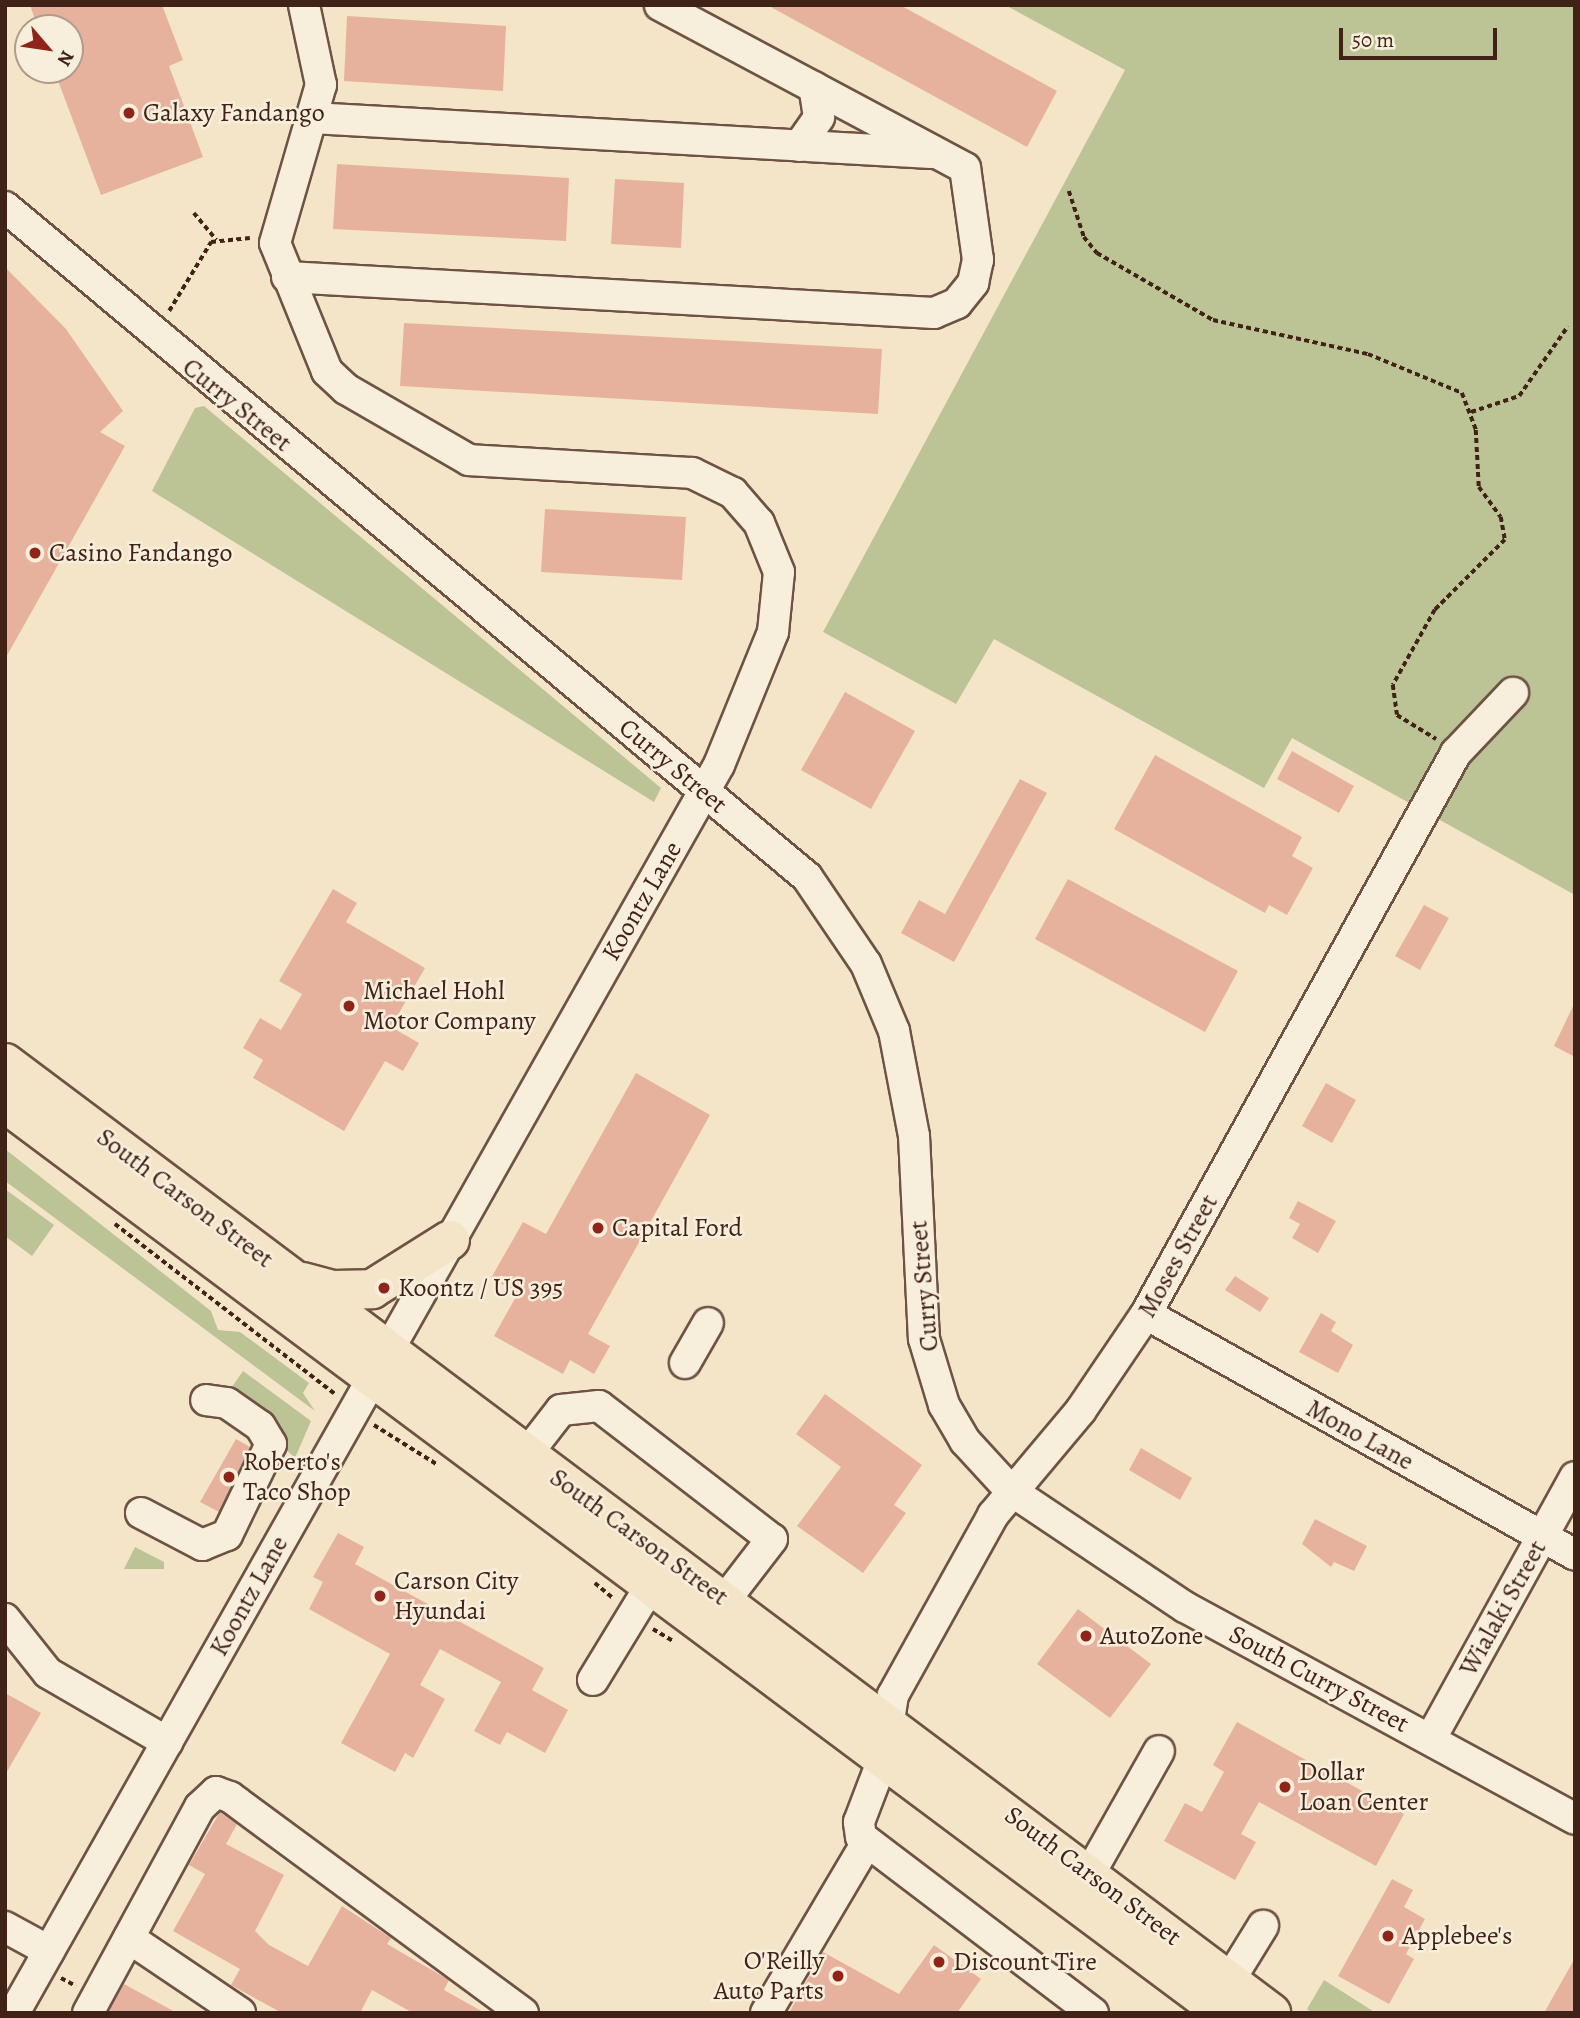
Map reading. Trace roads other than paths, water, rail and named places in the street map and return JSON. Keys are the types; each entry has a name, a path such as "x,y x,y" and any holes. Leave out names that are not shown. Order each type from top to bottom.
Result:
{"main road":[{"name":"South Carson Street","path":"5,1063 292,1278 380,1364 651,1585 883,1759 1226,1997 1271,2013"},
{"name":"South Carson Street","path":"5,1103 380,1364 526,1455 725,1600 1090,1873 1226,1997"},
{"path":"292,1278 333,1290 372,1289 450,1240"}],"street":[{"name":"Koontz Lane","path":"14,2013 704,792 773,632 779,572 759,523 733,493 692,473 469,460 346,390 327,372 275,243 276,221 321,85 304,5"},
{"path":"287,277 934,313 957,303 973,283 978,260 965,168 660,5"},
{"path":"799,146 819,117 814,88"},
{"path":"312,118 939,154"},
{"name":"Curry Street","path":"5,207 102,292 807,877 866,964 894,1031 914,1136 924,1339 950,1415"},
{"name":"Moses Street","path":"766,2013 863,1833 883,1759 886,1720 898,1686 1010,1490 1081,1410 1146,1314 1456,752 1513,692"},
{"name":"Mono Lane","path":"1146,1314 1575,1555"},
{"path":"685,1363 708,1323"},
{"path":"141,1513 202,1545 227,1535 271,1444 260,1426 227,1403 205,1400"},
{"path":"526,1455 561,1410 599,1406 772,1539 725,1600"},
{"name":"South Curry Street","path":"950,1415 1010,1490 1185,1607 1575,1818"},
{"name":"Wialaki Street","path":"1431,1738 1575,1477"},
{"path":"593,1680 651,1585"},
{"path":"5,1619 48,1673 167,1742"},
{"path":"1090,1873 1159,1751"},
{"path":"88,2013 200,1807 223,1793 523,2013"},
{"path":"863,1833 1088,2011"},
{"path":"1226,1997 1263,1926"},
{"path":"5,1927 49,1951"},
{"path":"129,1938 240,2013"}],"place":[{"name":"Galaxy Fandango","path":"129,113"},
{"name":"Casino Fandango","path":"35,553"},
{"name":"Michael Hohl Motor Company","path":"349,1006"},
{"name":"Capital Ford","path":"598,1228"},
{"name":"Koontz / US 395","path":"384,1288"},
{"name":"Roberto's Taco Shop","path":"229,1477"},
{"name":"Carson City Hyundai","path":"380,1596"},
{"name":"AutoZone","path":"1086,1636"},
{"name":"Dollar Loan Center","path":"1285,1787"},
{"name":"Applebee's","path":"1388,1936"},
{"name":"Discount Tire","path":"939,1962"},
{"name":"O'Reilly Auto Parts","path":"838,1976"}]}
